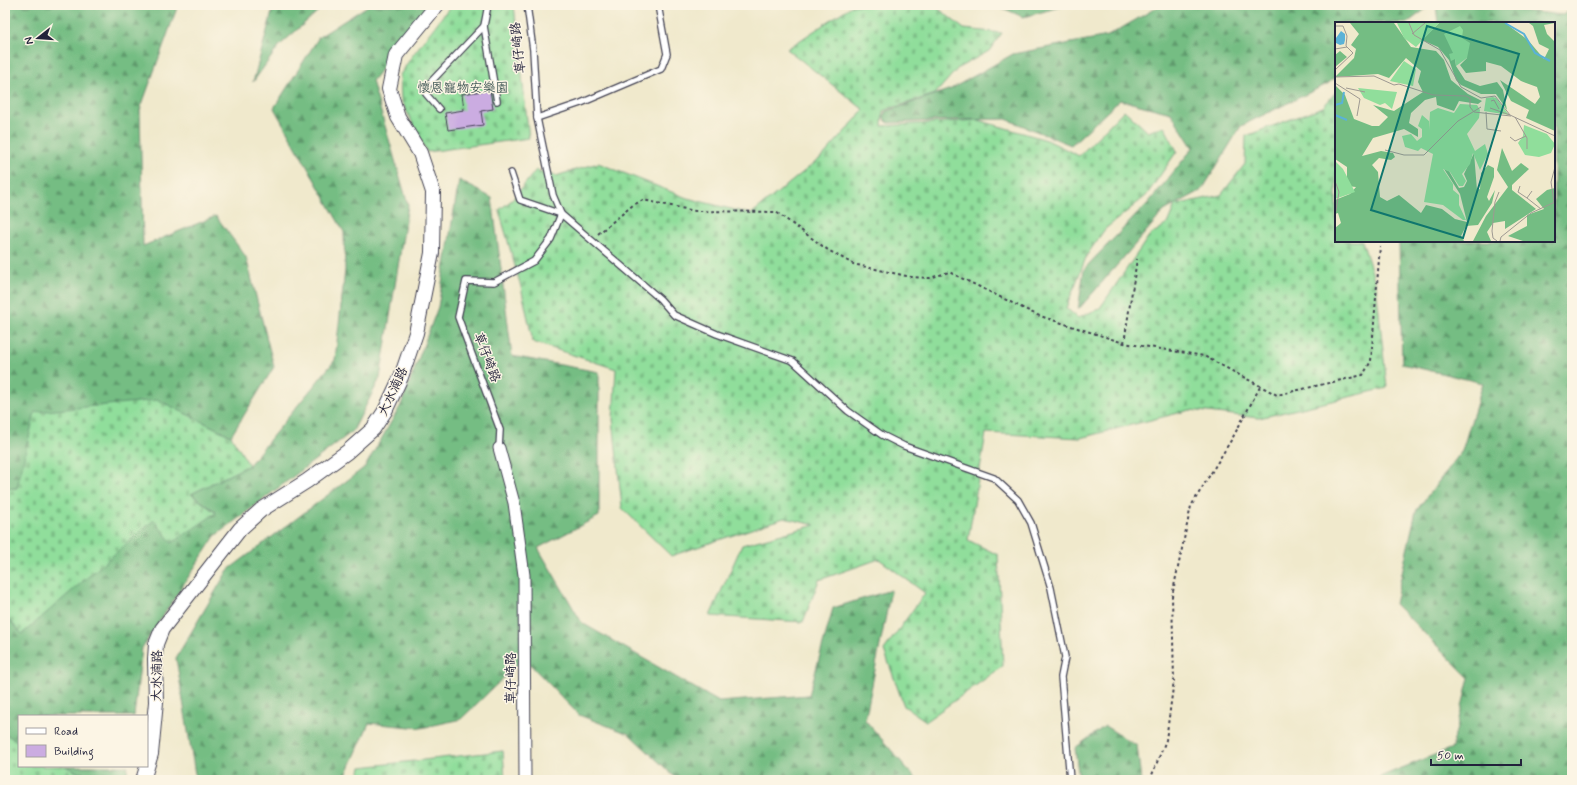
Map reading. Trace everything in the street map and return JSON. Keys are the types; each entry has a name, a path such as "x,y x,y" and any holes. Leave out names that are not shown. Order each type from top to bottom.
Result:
{"street":[{"name":"大水湳路","path":"148,765 151,754 155,710 154,659 156,644 162,629 240,529 261,510 307,481 347,452 373,429 385,411 401,377 416,334 432,252 433,192 420,153 398,117 390,89 396,55 437,5"},
{"name":"草仔崎路","path":"499,448 514,503 524,575 525,780"},
{"name":"大水湳路","path":"144,780 148,767"}],"lane":[{"path":"488,5 484,26 497,101"},
{"name":"草仔崎路","path":"499,448 500,430 458,317 466,281 494,282 534,260 551,239 561,214 553,195 537,118 533,50 527,5"},
{"path":"537,118 581,103 661,70 667,54 658,5"},
{"path":"439,109 426,94 426,87 484,26"},
{"path":"511,173 520,200 561,214 660,299 674,315 716,334 793,361 848,410 882,435 904,446 994,478 1018,500 1031,523 1051,588 1065,657 1061,677 1070,780"}],"path":[{"path":"591,240 633,205 644,200 695,211 776,212 828,250 853,264 911,278 930,278 948,272 1037,315 1124,343 1204,356 1277,395 1363,376 1370,361 1380,246"},
{"path":"1124,343 1137,259"},
{"path":"1150,780 1166,740 1174,680 1172,596 1191,506 1260,387"}],"green space":[{"path":"5,5 178,5 140,110 143,246 216,216 246,257 274,367 231,436 158,400 17,488 5,489"},
{"path":"274,5 325,5 280,45 253,82"},
{"path":"369,5 431,5 372,81 408,205 380,378 353,431 215,536 142,648 134,715 18,715 18,741 5,734 5,615 22,634 154,519 216,512 191,494 249,465 335,360 345,270 344,232 274,108 319,37"},
{"name":"懷恩寵物安樂園","path":"451,5 514,5 529,138 427,152 401,100 400,75 412,56"},
{"path":"853,5 934,5 964,29 1002,33 989,51 958,68 935,94 883,111 882,126 978,120 1047,140 1079,156 1124,110 1148,132 1164,126 1177,151 1146,196 1105,229 1087,255 1066,308 1078,318 1100,308 1149,236 1167,224 1175,205 1221,195 1245,164 1246,136 1323,107 1335,93 1335,242 1362,242 1376,285 1387,388 1259,418 1190,410 1080,438 986,433 968,540 998,555 1003,666 926,721 904,706 884,650 925,593 879,559 819,580 803,622 710,616 742,545 815,525 784,518 671,556 622,508 613,419 616,369 533,342 521,287 499,210 512,200 536,170 556,176 598,163 687,198 751,214 822,157 864,110 787,49"},
{"path":"996,5 1068,5 1023,17"},
{"path":"1161,5 1431,5 1408,22 1335,22 1335,78 1327,84 1241,126 1202,190 1164,211 1078,310 1084,269 1149,202 1193,148 1171,113 1120,100 1071,145 1006,119 889,123 884,118 885,112 951,89 1013,54 1108,36"},
{"path":"1436,5 1470,5 1563,15 1572,7 1572,780 1372,780 1452,748 1469,678 1395,604 1416,511 1462,451 1483,383 1402,364 1399,242 1555,242 1555,22 1438,22"},
{"path":"459,180 492,198 512,356 599,372 599,516 538,548 582,623 719,702 809,695 833,608 891,590 865,720 917,780 678,780 629,734 579,715 524,658 461,719 421,728 369,723 344,780 196,780 176,658 228,570 365,467 401,405 438,307"},
{"path":"158,400 231,436 249,465 191,494 216,513 172,543 154,520 22,634 5,615 5,489 17,488 35,412"},
{"path":"1105,726 1137,746 1141,780 1079,780 1075,748"},
{"path":"5,734 18,741 18,767 67,767 92,780 5,780"},
{"path":"503,751 505,780 358,780 361,767"},
{"path":"67,767 128,767 126,780 92,780"}],"building":[{"path":"490,90 493,109 481,111 483,125 448,130 445,113 464,110 462,94"}]}
